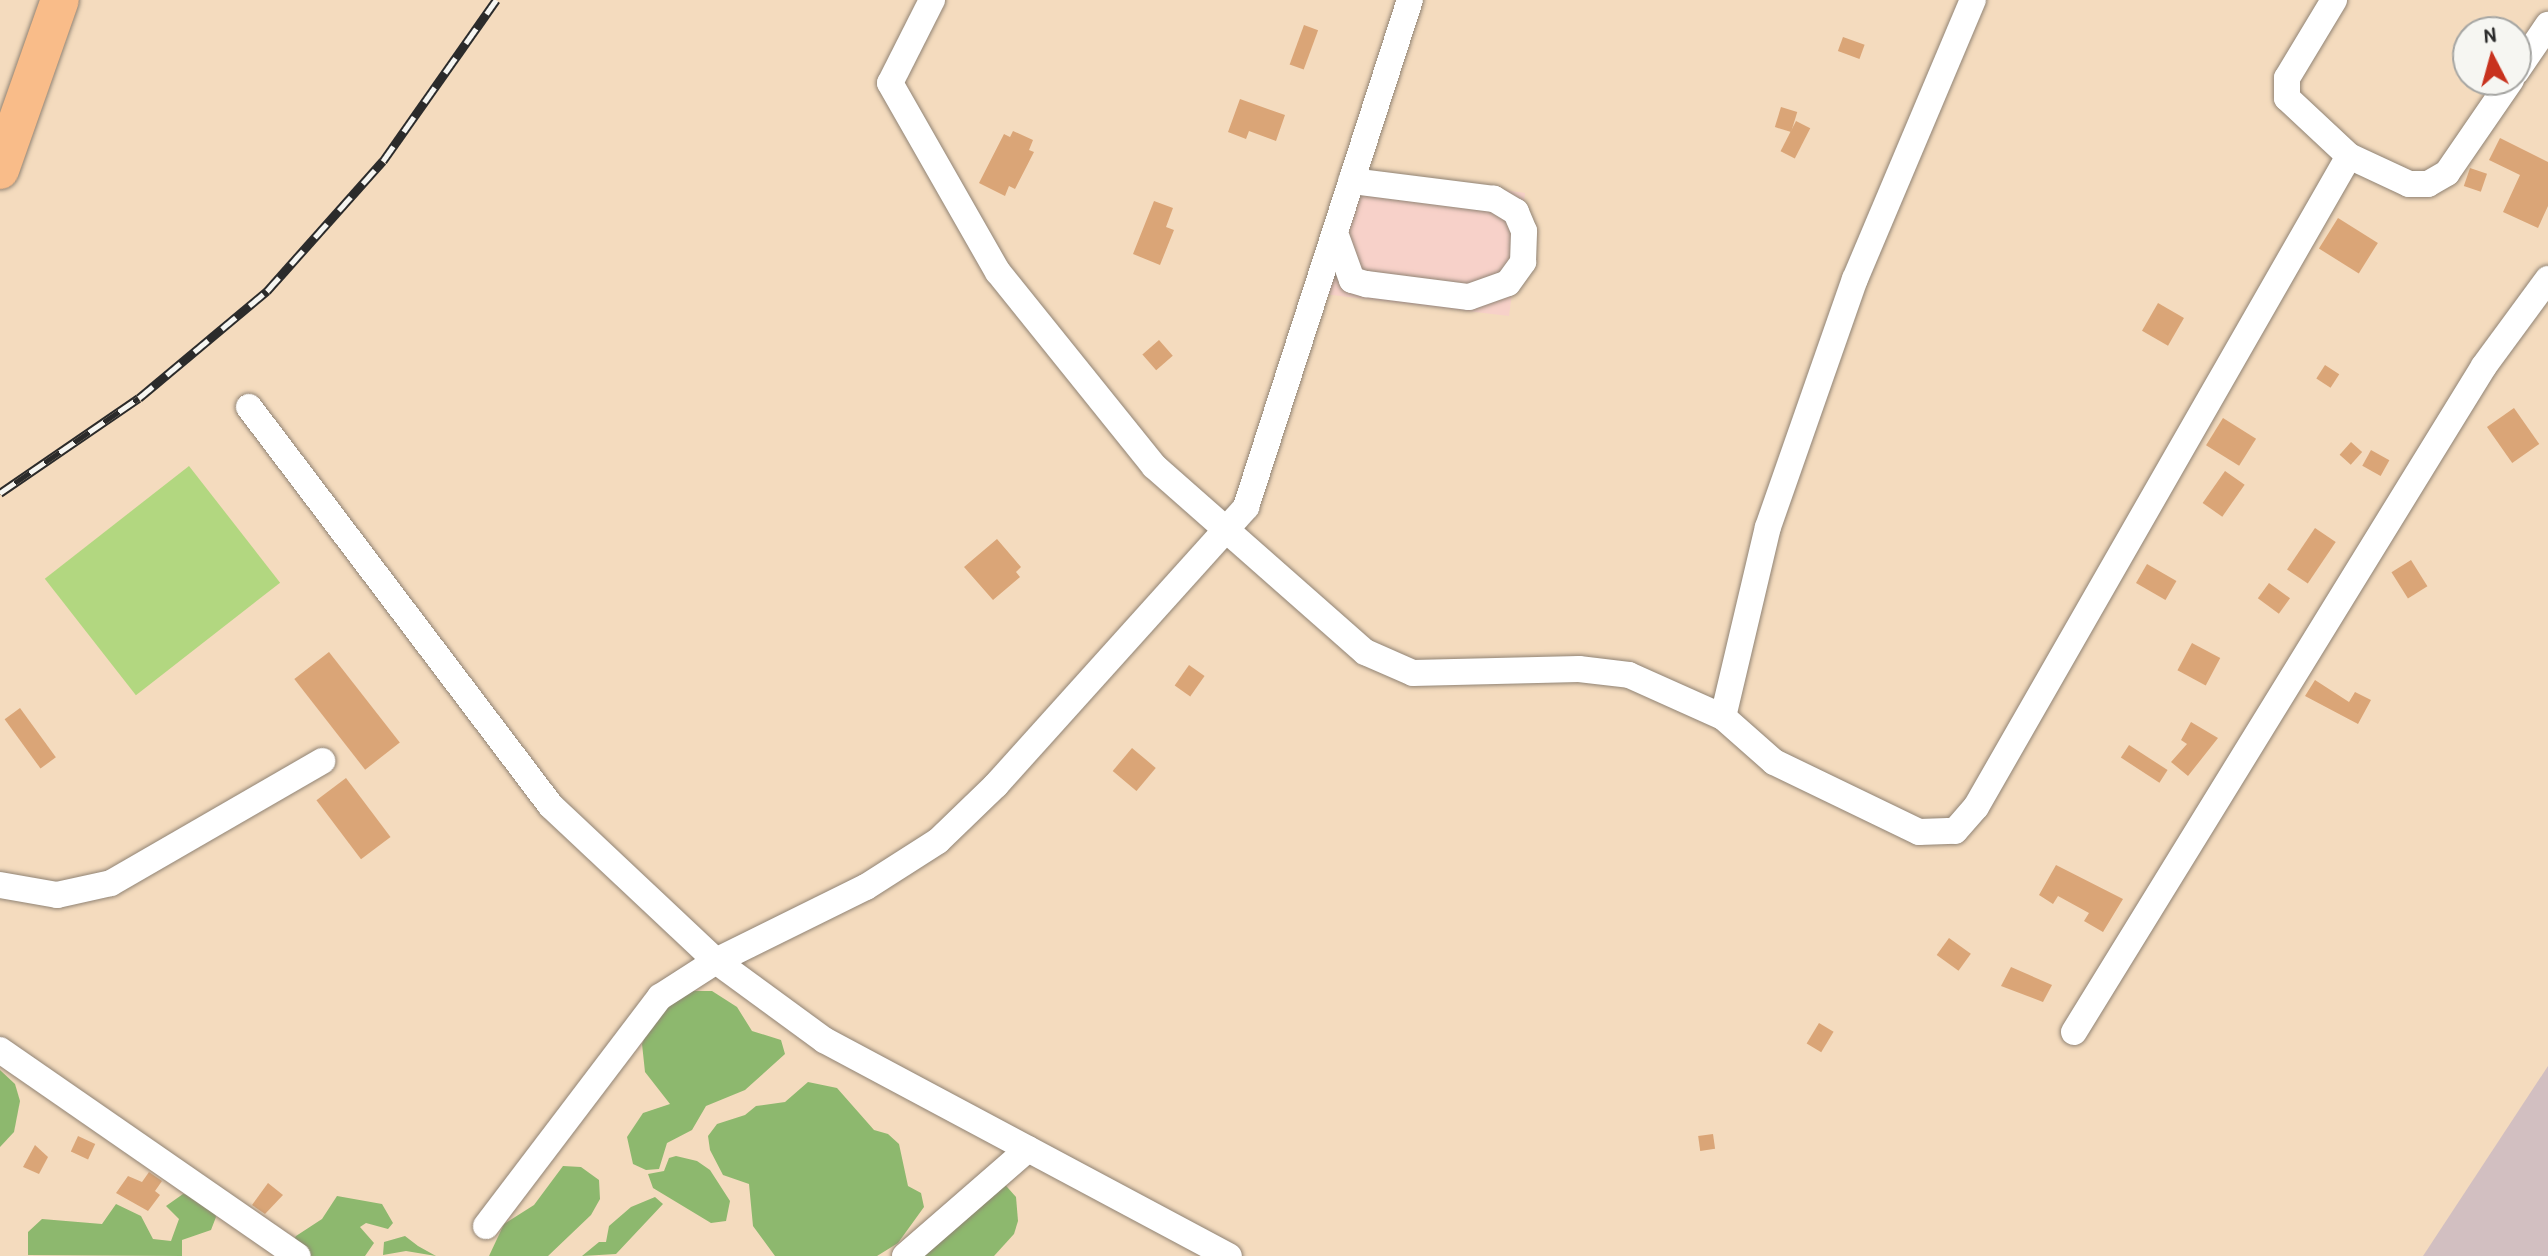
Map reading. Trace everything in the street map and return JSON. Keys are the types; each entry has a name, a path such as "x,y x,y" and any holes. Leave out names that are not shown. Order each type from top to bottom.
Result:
{"highway":[{"path":"4,160 60,0"}],"street":[{"path":"932,0 890,83 998,272 1154,466 1224,533 1365,652 1413,673 1579,669 1629,675 1723,717 1774,762 1919,832 1955,831 1976,807 2349,156"},
{"path":"486,1226 660,997 716,961 866,887 938,841 996,785 1246,507 1410,0"},
{"path":"1723,717 1768,527 1855,279 1973,0"},
{"path":"2334,0 2287,78 2287,98 2349,156 2409,184 2428,184 2447,173 2500,96"},
{"path":"2532,48 2548,25"},
{"path":"0,99 4,160"},
{"path":"1335,233 1346,271 1352,280 1366,284 1469,297 1508,283 1523,262 1524,231 1516,212 1494,199 1351,181"},
{"path":"2074,1032 2484,366 2548,279"},
{"path":"249,407 551,806 716,961 824,1040 1229,1256"},
{"path":"0,885 57,895 111,883 322,761"},
{"path":"0,1050 298,1256"},
{"path":"905,1256 1028,1149"}],"shaded area":[{"path":"1358,169 1525,193 1509,316 1315,293"},
{"path":"2548,1066 2548,1256 2423,1256"}],"green space":[{"path":"189,466 280,583 136,695 45,579"},
{"path":"683,991 712,991 737,1007 752,1031 781,1040 785,1054 745,1090 706,1106 692,1130 667,1143 659,1169 646,1170 633,1164 627,1137 643,1113 670,1104 645,1072 642,1044 660,1005"},
{"path":"0,1070 15,1084 20,1101 14,1132 0,1147"},
{"path":"808,1082 837,1088 874,1130 888,1134 899,1144 908,1186 921,1193 924,1207 898,1243 877,1256 775,1256 753,1226 749,1184 723,1175 710,1150 708,1136 717,1124 745,1115 756,1106 785,1102"},
{"path":"676,1156 697,1161 710,1170 730,1201 726,1221 711,1223 653,1188 648,1174 664,1171 669,1158"},
{"path":"563,1166 581,1167 599,1180 600,1199 591,1215 548,1256 489,1256 504,1224 534,1205"},
{"path":"1000,1179 1016,1197 1018,1221 1014,1234 994,1256 903,1256"},
{"path":"183,1194 194,1195 213,1208 216,1217 211,1230 182,1240 182,1256 28,1255 28,1232 42,1219 102,1224 116,1204 141,1216 153,1239 171,1241 179,1219 166,1206"},
{"path":"337,1196 382,1204 393,1223 388,1229 366,1223 360,1227 374,1243 365,1256 283,1256 296,1236 322,1219"},
{"path":"655,1197 663,1204 616,1254 582,1256 599,1242 606,1242 609,1226 631,1207"},
{"path":"405,1236 436,1256 406,1251 383,1255 384,1242"}],"building":[{"path":"1304,25 1318,30 1304,70 1290,64"},
{"path":"1843,37 1865,45 1859,59 1838,51"},
{"path":"1240,99 1285,115 1276,141 1249,131 1246,139 1228,132"},
{"path":"1781,107 1797,112 1791,132 1775,127"},
{"path":"1796,121 1810,128 1795,159 1781,151"},
{"path":"1013,131 1033,140 1029,150 1034,152 1015,189 1009,186 1005,196 979,183 1004,134 1010,137"},
{"path":"2500,138 2548,162 2548,206 2538,228 2503,212 2520,175 2489,160"},
{"path":"2470,168 2487,174 2481,192 2464,186"},
{"path":"1154,201 1173,208 1166,227 1174,230 1160,265 1133,254"},
{"path":"2338,218 2378,243 2359,273 2319,249"},
{"path":"2158,303 2184,318 2168,346 2142,331"},
{"path":"1159,340 1173,356 1156,370 1142,354"},
{"path":"2325,365 2339,374 2331,388 2316,378"},
{"path":"2514,408 2539,444 2512,463 2487,427"},
{"path":"2223,418 2256,439 2239,466 2206,445"},
{"path":"2351,442 2362,452 2351,465 2340,455"},
{"path":"2371,450 2389,460 2381,476 2362,466"},
{"path":"2225,471 2245,485 2222,517 2203,503"},
{"path":"2315,528 2336,542 2308,583 2287,569"},
{"path":"997,539 1021,567 1016,572 1020,577 993,600 964,567"},
{"path":"2411,560 2427,586 2408,598 2391,572"},
{"path":"2147,564 2176,581 2165,600 2136,583"},
{"path":"2269,583 2290,598 2279,614 2258,598"},
{"path":"2192,643 2220,658 2206,685 2177,670"},
{"path":"329,652 400,743 365,770 294,679"},
{"path":"1189,665 1205,676 1190,696 1175,685"},
{"path":"2315,680 2349,702 2355,692 2371,700 2358,724 2305,696"},
{"path":"20,708 56,757 40,769 5,719"},
{"path":"2191,722 2218,738 2188,776 2171,762 2187,744 2181,740"},
{"path":"2129,745 2168,770 2159,783 2121,758"},
{"path":"1132,748 1156,768 1136,791 1113,771"},
{"path":"346,778 391,837 361,859 316,800"},
{"path":"2056,865 2123,899 2103,932 2084,921 2089,913 2058,896 2053,904 2039,895"},
{"path":"1949,938 1971,954 1958,971 1937,955"},
{"path":"2011,967 2052,985 2043,1002 2001,986"},
{"path":"1819,1023 1834,1032 1821,1052 1807,1044"},
{"path":"1713,1134 1715,1149 1700,1151 1698,1136"},
{"path":"78,1136 95,1144 88,1159 71,1151"},
{"path":"35,1145 48,1157 39,1174 23,1167"},
{"path":"149,1172 162,1181 155,1191 160,1195 148,1211 116,1193 128,1176 142,1182"},
{"path":"268,1183 283,1195 265,1214 252,1205"}],"railway":[{"path":"0,493 139,398 267,291 383,161 496,0"}]}
